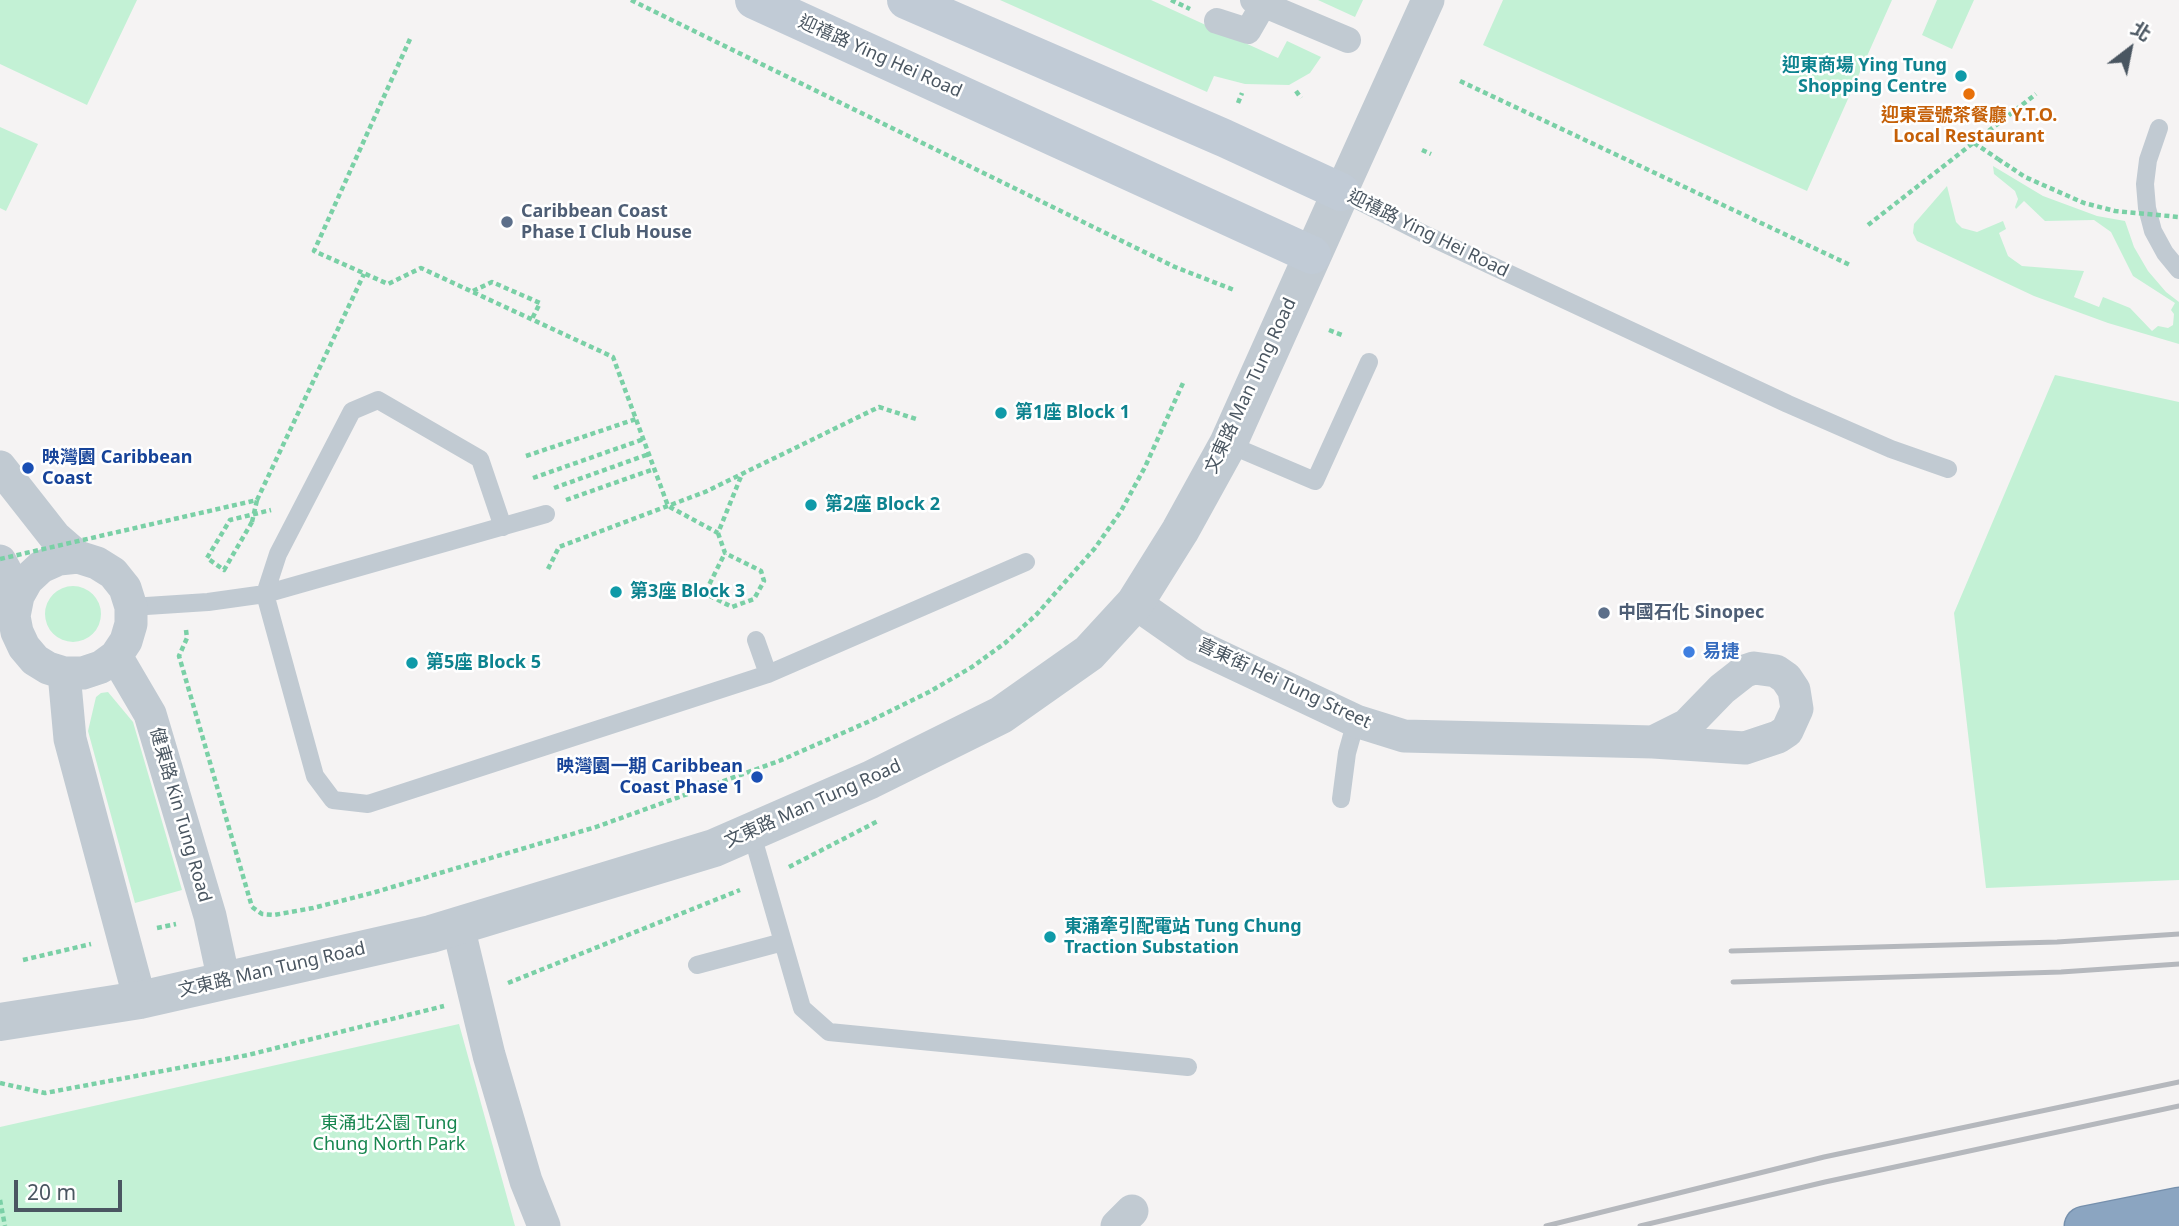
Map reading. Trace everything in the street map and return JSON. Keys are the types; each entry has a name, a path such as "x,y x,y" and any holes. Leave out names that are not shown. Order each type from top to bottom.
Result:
{"highway":[{"path":"2084,1226 2179,1207"}],"main road":[{"name":"迎禧路 Ying Hei Road","path":"754,0 1312,255"},
{"name":"迎禧路 Ying Hei Road","path":"906,0 1224,138 1340,192"}],"street":[{"path":"1340,192 1428,0"},
{"path":"1217,21 1248,31 1258,2 1348,40"},
{"name":"文東路 Man Tung Road","path":"0,1022 140,1000 431,934 714,848 870,780 1001,715 1089,653 1135,603 1180,531 1227,444 1340,192"},
{"path":"0,467 55,537 78,557 97,563 113,573 125,588 131,607 131,624 126,641 116,656 101,667 83,673 64,673 48,668 12,647 17,632 15,615 5,570 0,560"},
{"path":"15,615 18,596 27,580 41,567 59,559 78,557"},
{"name":"喜東街 Hei Tung Street","path":"1135,603 1195,645 1356,721 1404,736 1653,742"},
{"name":"健東路 Kin Tung Road","path":"116,656 150,714 209,916 225,981"},
{"path":"64,673 70,739 140,1000"},
{"path":"458,926 489,1055 526,1181 544,1226"}],"lane":[{"path":"2159,128 2148,160 2145,184 2147,208 2153,231 2165,253 2179,270"},
{"name":"迎禧路 Ying Hei Road","path":"1340,192 1788,404 1891,449 1948,469"},
{"path":"1227,444 1315,481 1369,362"},
{"path":"503,527 480,459 378,400 352,411 278,554 265,594 315,776 333,800 368,804 768,674 1026,562"},
{"path":"131,607 265,594 503,527 551,509"},
{"path":"756,640 768,674"},
{"path":"1341,799 1347,753 1356,721"},
{"path":"751,831 802,1008 829,1032 1188,1067"},
{"path":"697,965 783,942"}],"path":[{"path":"631,0 1175,267 1234,290"},
{"path":"410,39 314,251 388,284 421,268 613,356 668,506 718,533"},
{"path":"1460,81 1850,265"},
{"path":"1296,91 1301,98"},
{"path":"1238,103 1242,93"},
{"path":"1868,225 2036,94"},
{"path":"1974,143 2025,177 2084,203 2115,211 2179,218"},
{"path":"1422,150 1431,154"},
{"path":"274,509 230,520 206,558 224,570 252,522 257,500 365,274"},
{"path":"472,292 492,282 514,291 540,303 532,319"},
{"path":"1329,330 1342,335"},
{"path":"181,604 187,638 179,656 252,907 262,914 274,915 313,908 609,823 779,761 870,722 971,667 1005,643 1037,614 1088,556 1121,511 1145,467 1183,383"},
{"path":"548,569 559,547 705,492 879,407 916,419"},
{"path":"526,456 636,419"},
{"path":"533,478 644,439"},
{"path":"551,489 649,454"},
{"path":"551,509 654,469"},
{"path":"725,553 708,587 710,596 732,607 754,599 764,581 761,571 725,553 718,533 742,474"},
{"path":"0,560 257,500"},
{"path":"0,1083 45,1093 59,1091 248,1055 459,1003 766,879 886,816"},
{"path":"0,1200 5,1226"}],"green space":[{"path":"0,0 137,0 87,105 0,64"},
{"path":"1000,0 1151,0 1278,58 1287,41 1321,57 1310,73 1289,85 1245,84 1214,76 1207,92"},
{"path":"1318,0 1363,0 1355,17"},
{"path":"1503,0 1892,0 1807,191 1483,45"},
{"path":"1937,0 1974,0 1952,49 1922,35"},
{"path":"0,127 38,144 6,211 0,208"},
{"path":"1993,166 2043,196 2097,216 2125,221 2134,247 2148,271 2166,292 2179,302 2179,344 2108,323 2034,296 1917,241 1913,233 1914,224 1947,186 1956,222 1962,228 1977,232 2003,221 2006,229 1999,233 2008,256 2022,266 2084,271 2074,297 2099,307 2103,297 2130,308 2152,331 2158,326 2168,328 2173,325 2174,314 2171,310 2175,303 2133,276 2111,232 2094,220 2045,221 2024,201 2016,209 2018,199 2015,191 1994,174"},
{"path":"2055,375 2179,402 2179,880 1986,888 1954,613"},
{"path":"73,586 84,588 93,594 99,603 99,625 93,634 84,640 73,642 62,640 53,634 47,625 45,614 47,603 53,594 62,588"},
{"path":"108,692 133,722 182,890 135,903 88,731 96,697"},
{"name":"東涌北公園 Tung Chung North Park","path":"459,1024 515,1226 0,1226 0,1127"}],"railway":[{"path":"1731,951 2057,942 2179,934"},
{"path":"1733,982 2061,972 2179,964"},
{"path":"1546,1226 1824,1157 2179,1082"},
{"path":"1640,1226 1825,1182 2179,1106"}],"place":[{"name":"迎東商場 Ying Tung Shopping Centre","path":"1961,76"},
{"name":"迎東壹號茶餐廳 Y.T.O. Local Restaurant","path":"1969,94"},
{"name":"Caribbean Coast Phase I Club House","path":"507,222"},
{"name":"第1座 Block 1","path":"1001,413"},
{"name":"映灣園 Caribbean Coast","path":"28,468"},
{"name":"第2座 Block 2","path":"811,505"},
{"name":"第3座 Block 3","path":"616,592"},
{"name":"中國石化 Sinopec","path":"1604,613"},
{"name":"易捷","path":"1689,652"},
{"name":"第5座 Block 5","path":"412,663"},
{"name":"映灣園一期 Caribbean Coast Phase 1","path":"757,777"},
{"name":"東涌牽引配電站 Tung Chung Traction Substation","path":"1050,937"}]}
